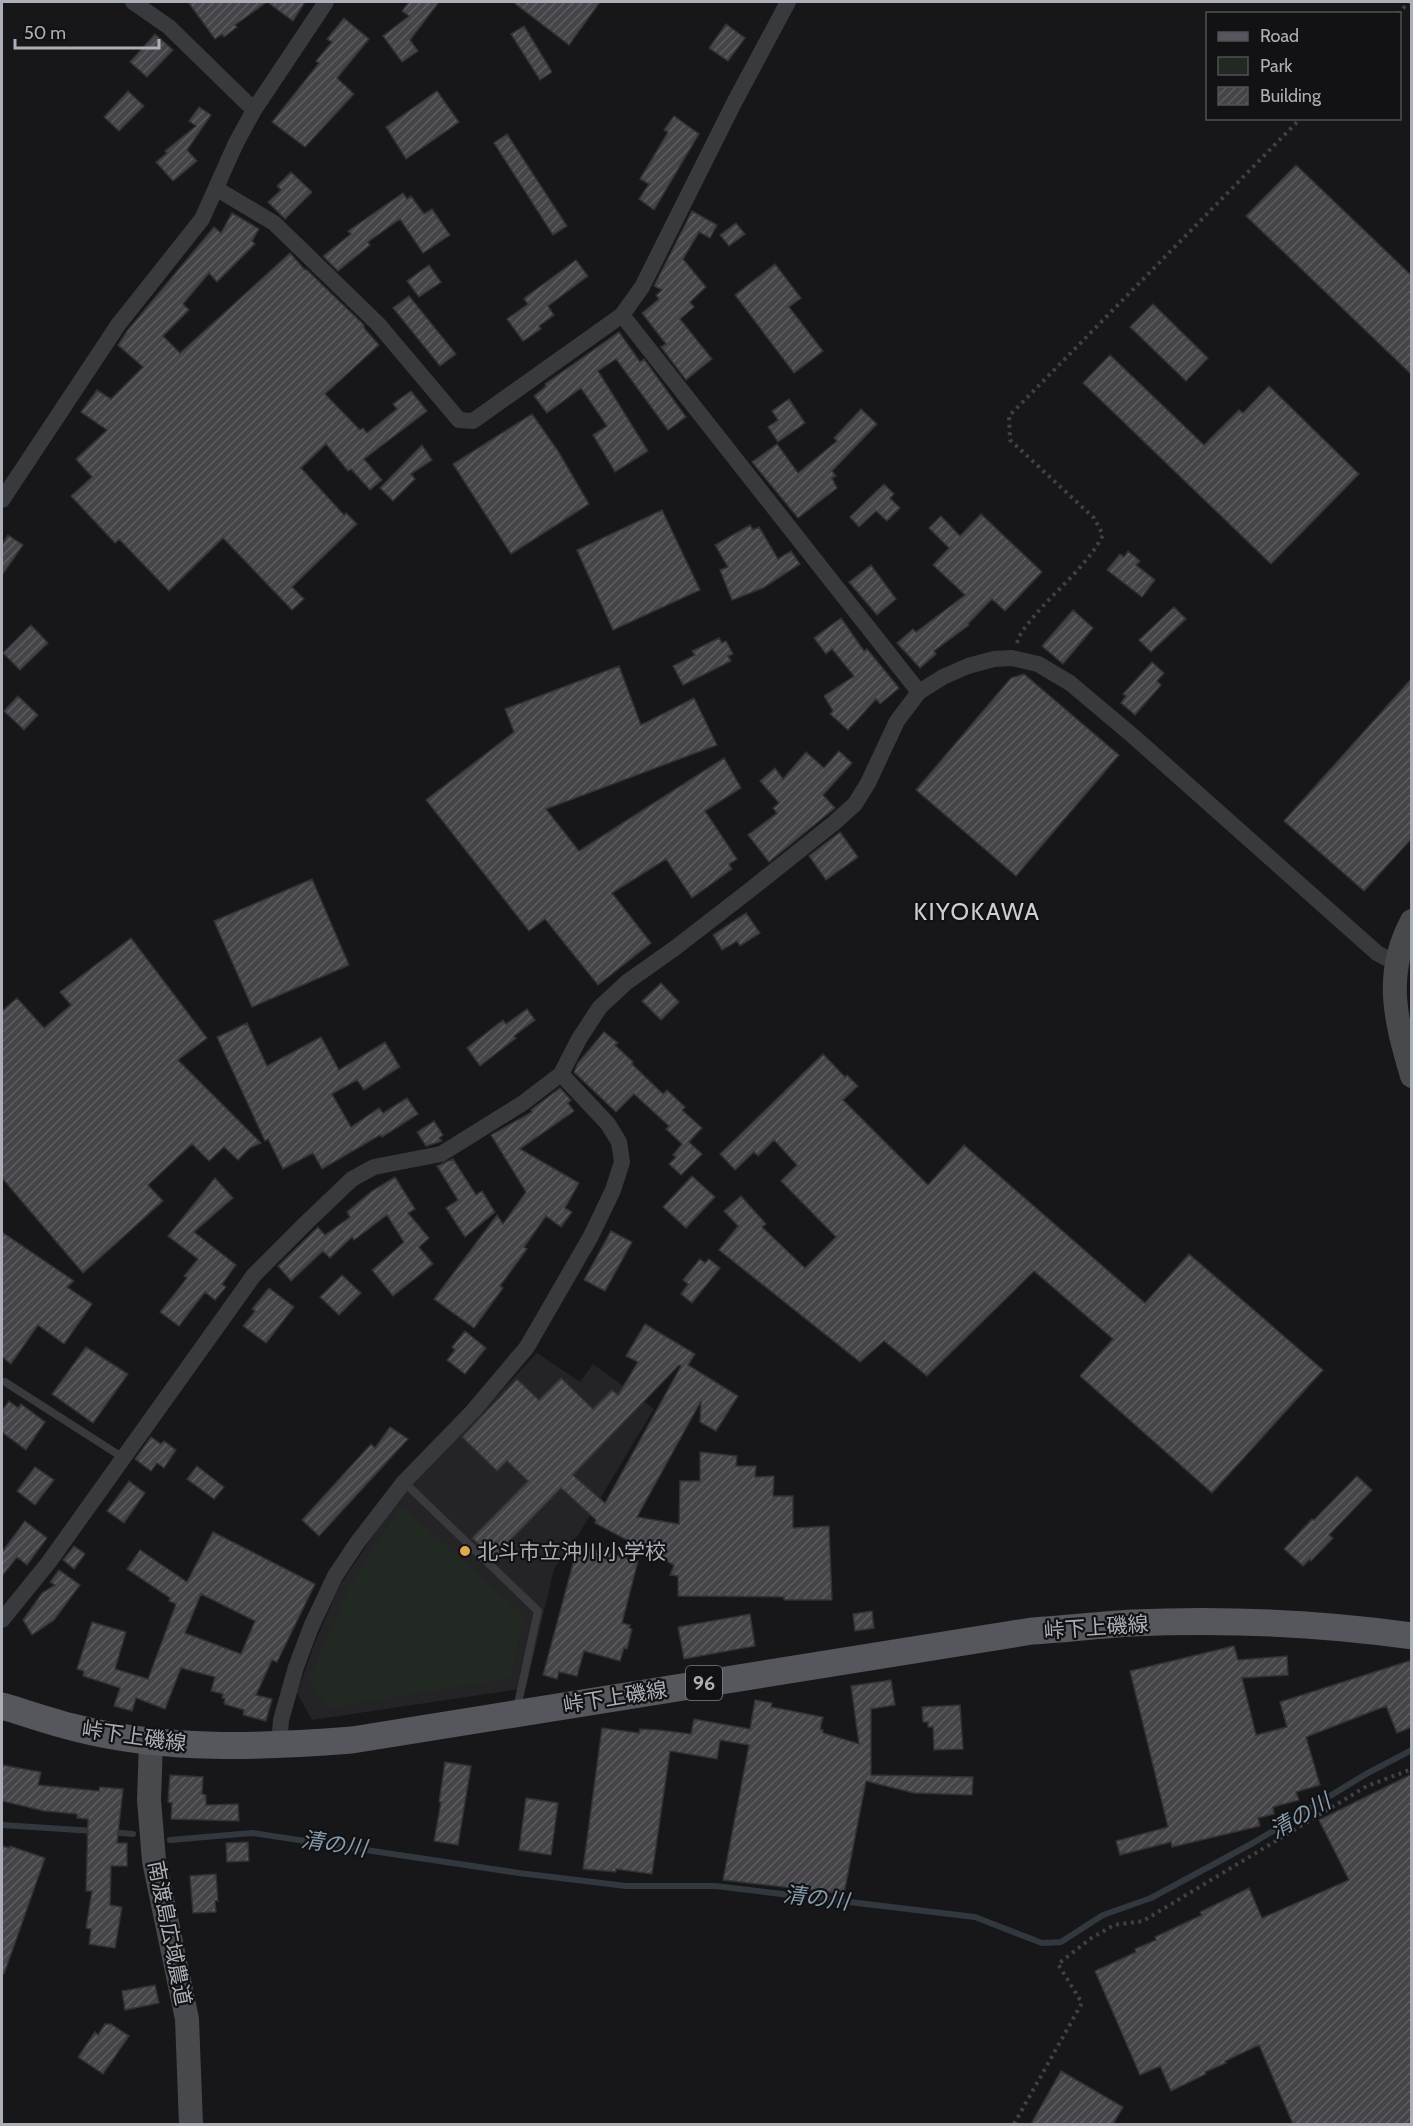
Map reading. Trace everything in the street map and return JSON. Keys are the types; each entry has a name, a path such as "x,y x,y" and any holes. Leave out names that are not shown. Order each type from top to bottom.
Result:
{"main road":[{"name":"峠下上磯線","path":"2,1706 77,1729 151,1741 193,1745 279,1745 352,1740 1043,1630 1132,1623 1234,1622 1366,1630 1412,1636"}],"street":[{"path":"133,2 169,27 254,110"},
{"path":"2,500 118,325 202,219 236,143 254,110 326,2"},
{"path":"217,189 274,223 378,324 459,420 474,421 622,315 642,288 788,2"},
{"path":"622,315 919,692"},
{"path":"2,1620 49,1562 254,1275 352,1179 374,1167 441,1154 523,1103 561,1074 600,1007 627,982 750,890 855,804 868,783 897,721 919,692 968,666 994,659 1012,658 1038,664 1070,683 1377,953 1395,963"},
{"path":"1412,921 1405,933 1395,963 1398,1027 1412,1076"},
{"path":"279,1745 281,1720 296,1667 335,1576 404,1482 473,1411 527,1347 591,1236 613,1190 622,1162 618,1142 608,1124 561,1074"},
{"name":"南渡島広域農道","path":"151,1741 149,1800 154,1861 187,2019 190,2124"}],"lane":[{"path":"5,1382 122,1457"},
{"path":"404,1482 538,1611 515,1713"}],"path":[{"path":"1012,658 1019,635 1096,548 1103,535 1094,518 1010,440 1009,416 1299,120"},
{"path":"1014,2124 1082,2003 1058,1964 1089,1939 1114,1925 1143,1921 1367,1786 1412,1769"}],"shaded area":[{"name":"北斗市立沖川小学校","path":"537,1353 580,1382 593,1364 654,1409 580,1532 554,1569 526,1688 312,1720 297,1693 315,1642 340,1585 395,1503"}],"green space":[{"path":"401,1505 524,1616 511,1678 328,1708 309,1679 348,1589"}],"building":[{"path":"188,2 267,2 235,25 237,27 224,37 222,34 215,39"},
{"path":"267,2 305,2 293,21"},
{"path":"409,2 439,2 410,40 418,51 402,62 383,36 409,16 402,11"},
{"path":"513,2 600,2 569,45"},
{"path":"344,18 369,39 337,78 354,94 305,147 272,122 319,63 316,61 332,42 327,39"},
{"path":"726,24 745,38 728,61 709,48"},
{"path":"524,26 552,72 540,80 511,34"},
{"path":"155,34 173,50 147,77 130,62"},
{"path":"128,91 144,106 119,131 104,117"},
{"path":"437,91 459,122 406,159 386,127"},
{"path":"199,107 211,115 187,150 197,161 173,181 156,162 167,153 165,151 196,126 189,121"},
{"path":"674,116 699,134 654,210 639,199 649,184 640,179 668,132 664,130"},
{"path":"507,134 567,226 553,235 494,143"},
{"path":"1296,165 1412,276 1412,375 1246,216"},
{"path":"291,172 312,192 285,219 268,202 281,190 277,186"},
{"path":"403,193 407,199 411,196 424,214 432,209 450,235 423,253 400,219 368,242 370,245 338,271 323,256 351,234 348,231"},
{"path":"692,211 717,225 710,238 699,232 683,259 706,287 690,302 694,307 680,319 712,359 686,380 661,347 666,344 642,313 659,299 656,295 662,290 654,286"},
{"path":"232,213 259,229 252,241 255,244 217,282 209,273 183,304 189,310 163,336 180,353 290,253 364,325 379,345 325,394 360,430 363,428 367,433 397,409 393,404 411,391 427,411 364,459 382,480 370,490 351,469 348,471 326,444 301,468 344,515 346,513 357,524 292,587 304,599 292,610 223,538 169,591 119,539 115,543 71,496 92,477 76,459 107,430 81,412 97,390 111,399 143,367 118,345 127,331 214,227 221,233"},
{"path":"736,223 745,234 729,246 720,235"},
{"path":"576,260 588,276 548,306 554,315 539,326 541,329 523,341 507,319 528,304 524,299 527,296"},
{"path":"775,264 801,298 789,307 823,351 794,373 735,295"},
{"path":"429,265 441,282 419,297 407,281"},
{"path":"409,296 456,354 440,366 393,308"},
{"path":"1153,304 1208,358 1186,381 1130,327"},
{"path":"619,332 640,362 644,359 686,417 668,430 616,359 598,371 648,451 615,472 593,435 607,426 581,388 547,413 534,396 546,386 545,384"},
{"path":"1110,355 1204,445 1239,410 1243,413 1269,386 1359,474 1271,564 1083,383"},
{"path":"789,399 805,423 778,442 768,427 778,420 772,411"},
{"path":"861,409 877,424 832,471 836,476 832,478 837,488 798,518 752,462 777,444 798,473 837,441 834,438"},
{"path":"532,414 558,451 589,504 511,554 453,464"},
{"path":"422,445 432,460 411,474 415,479 393,501 380,488"},
{"path":"884,484 894,494 890,498 900,508 887,521 876,511 859,527 850,517"},
{"path":"662,510 700,590 613,630 577,550"},
{"path":"981,514 1042,572 1005,611 992,599 969,625 934,651 936,654 920,668 897,643 913,629 916,632 965,595 933,565 949,548 929,528 941,516 960,536"},
{"path":"750,525 753,530 759,527 778,559 791,551 800,564 763,588 732,600 720,570 728,567 715,545"},
{"path":"8,535 23,545 2,575 2,545"},
{"path":"1128,551 1140,561 1136,565 1155,580 1142,597 1107,570 1120,554 1124,557"},
{"path":"871,565 896,599 877,615 849,582"},
{"path":"1174,607 1186,619 1151,652 1139,640"},
{"path":"1073,610 1093,628 1063,664 1042,646"},
{"path":"841,618 864,651 867,649 899,688 880,704 876,699 848,730 830,714 833,711 824,696 854,676 832,649 826,654 814,638"},
{"path":"31,625 48,643 20,670 3,653"},
{"path":"719,638 722,643 726,641 733,654 728,656 731,661 683,685 673,666 695,655 692,651"},
{"path":"1152,662 1164,673 1157,681 1161,685 1135,715 1121,703 1126,696 1123,694"},
{"path":"619,666 641,725 694,698 717,745 546,809 579,851 724,758 741,788 705,811 737,859 729,864 732,869 692,898 666,859 612,893 651,943 598,985 545,919 529,931 426,800 514,732 505,709"},
{"path":"1024,674 1119,755 1016,876 916,790 1011,678"},
{"path":"1412,678 1412,838 1364,891 1284,821"},
{"path":"18,696 38,715 24,730 4,711"},
{"path":"839,751 852,763 823,795 835,808 769,862 748,835 777,813 773,808 779,803 760,781 775,768 783,779 806,752 824,768"},
{"path":"840,832 858,857 826,880 809,856"},
{"path":"312,879 349,965 252,1007 214,921"},
{"path":"746,913 760,933 740,946 737,941 722,950 713,935"},
{"path":"131,938 207,1038 178,1060 261,1143 250,1148 238,1160 224,1147 209,1161 192,1144 148,1185 163,1201 83,1273 2,1178 2,1011 17,998 44,1028 71,1005 60,992"},
{"path":"661,983 679,1002 661,1020 642,1001"},
{"path":"527,1009 535,1020 480,1066 467,1048 503,1020 506,1024"},
{"path":"247,1023 267,1066 321,1037 339,1070 385,1042 400,1067 364,1090 357,1080 332,1094 351,1127 379,1108 383,1113 407,1098 418,1114 382,1137 380,1135 322,1169 313,1153 283,1169 268,1139 265,1141 217,1037"},
{"path":"604,1032 618,1043 615,1045 633,1062 632,1064 663,1094 667,1090 685,1107 682,1110 702,1128 689,1142 702,1154 681,1175 669,1164 676,1157 673,1155 682,1144 666,1129 669,1126 634,1094 616,1112 574,1072 578,1063"},
{"path":"823,1054 845,1077 847,1075 858,1086 843,1100 928,1185 964,1145 1145,1303 1189,1254 1323,1370 1212,1493 1080,1376 1113,1339 1034,1271 927,1376 884,1341 860,1362 719,1250 738,1226 724,1211 741,1196 766,1224 762,1227 805,1268 836,1237 781,1181 797,1165 774,1140 758,1156 754,1152 735,1170 720,1154"},
{"path":"560,1088 571,1100 568,1103 574,1111 520,1149 579,1183 565,1208 572,1212 561,1227 546,1216 524,1247 527,1249 500,1286 503,1288 474,1328 434,1299 497,1215 503,1224 526,1192 491,1135 532,1112 531,1110"},
{"path":"434,1121 443,1135 439,1138 442,1141 426,1146 417,1132"},
{"path":"453,1159 476,1195 482,1191 495,1212 465,1237 446,1208 458,1200 437,1166"},
{"path":"692,1176 715,1197 686,1228 663,1207"},
{"path":"395,1177 415,1209 408,1213 429,1238 419,1247 433,1264 393,1296 372,1270 404,1242 387,1215 354,1240 352,1237 330,1258 323,1251 291,1281 278,1266 318,1227 325,1235 350,1217 347,1212 372,1191"},
{"path":"215,1178 233,1198 194,1232 236,1265 222,1284 226,1287 215,1300 205,1292 179,1326 160,1312 187,1278 184,1276 198,1259 168,1236"},
{"path":"611,1231 632,1242 605,1291 584,1280"},
{"path":"2,1232 74,1281 67,1287 92,1304 64,1344 38,1325 11,1364 2,1357"},
{"path":"700,1259 705,1263 709,1259 720,1268 692,1303 681,1294 688,1284 683,1280"},
{"path":"342,1275 361,1293 339,1315 320,1297"},
{"path":"269,1288 294,1307 266,1343 243,1326 255,1311 252,1309"},
{"path":"645,1324 695,1354 688,1365 738,1396 716,1431 700,1422 701,1401 637,1517 679,1524 680,1481 700,1481 700,1452 737,1456 736,1466 756,1466 755,1477 774,1476 773,1496 793,1496 793,1528 829,1526 832,1600 678,1596 678,1576 670,1575 674,1565 595,1523 596,1520 561,1488 493,1558 472,1538 528,1481 507,1461 497,1471 462,1437 517,1379 539,1400 561,1378 593,1409 612,1390 618,1395 638,1362 626,1356","holes":["679,1365 681,1366 605,1503 573,1475"]},
{"path":"465,1331 486,1348 465,1374 447,1360 455,1350 452,1347"},
{"path":"86,1347 128,1374 93,1423 52,1394"},
{"path":"9,1401 18,1408 21,1404 45,1422 26,1450 2,1432 2,1411"},
{"path":"390,1427 408,1439 319,1536 302,1520 371,1444 375,1448"},
{"path":"151,1437 161,1444 164,1441 176,1450 164,1468 157,1463 151,1471 135,1459"},
{"path":"197,1466 224,1487 214,1499 187,1479"},
{"path":"35,1467 54,1480 35,1505 17,1491"},
{"path":"1357,1476 1372,1490 1329,1535 1333,1538 1311,1561 1310,1559 1303,1566 1284,1549"},
{"path":"129,1481 145,1493 124,1523 107,1511"},
{"path":"25,1521 47,1538 27,1565 17,1557 2,1576 2,1552"},
{"path":"213,1532 315,1584 277,1662 272,1660 256,1695 272,1699 266,1721 243,1715 244,1710 224,1704 223,1694 211,1691 215,1677 181,1668 165,1709 136,1698 132,1711 114,1706 120,1688 83,1676 84,1671 77,1669 92,1622 126,1632 115,1669 148,1679 176,1604 127,1569 140,1550 187,1582","holes":["201,1594 255,1621 241,1654 185,1633"]},
{"path":"578,1545 638,1561 622,1623 630,1625 629,1628 632,1629 627,1649 624,1648 620,1661 584,1651 577,1676 559,1672 557,1679 543,1675"},
{"path":"74,1546 85,1554 74,1569 63,1560"},
{"path":"59,1570 80,1585 54,1620 32,1635 23,1620 42,1593 55,1585 50,1582"},
{"path":"872,1611 874,1628 855,1631 853,1614"},
{"path":"750,1614 755,1646 684,1659 678,1627"},
{"path":"1234,1646 1238,1660 1287,1656 1288,1675 1242,1678 1256,1735 1287,1727 1280,1702 1412,1660 1412,1727 1397,1733 1386,1706 1306,1737 1320,1785 1296,1792 1299,1800 1273,1807 1274,1814 1258,1818 1260,1826 1172,1847 1171,1842 1120,1855 1116,1841 1168,1827 1130,1671"},
{"path":"891,1680 895,1705 871,1709 871,1775 973,1777 972,1795 914,1793 866,1781 844,1894 723,1880 749,1745 720,1740 717,1759 670,1751 652,1874 616,1869 616,1872 583,1869 602,1728 639,1733 640,1729 691,1734 694,1719 750,1729 755,1700 772,1703 771,1707 823,1717 820,1729 823,1733 859,1744 851,1686"},
{"path":"960,1705 963,1749 934,1750 933,1727 928,1727 928,1722 923,1722 922,1707"},
{"path":"445,1762 471,1766 458,1845 434,1841"},
{"path":"2,1765 41,1772 38,1785 99,1791 100,1787 123,1789 117,1843 127,1843 127,1866 111,1866 110,1905 122,1907 115,1948 89,1944 91,1929 86,1928 92,1891 86,1891 88,1819 77,1818 77,1814 44,1811 2,1801"},
{"path":"1412,1774 1412,2124 1293,2124 1259,2045 1171,2091 1160,2066 1140,2075 1095,1971 1136,1952 1135,1949 1156,1940 1155,1937 1202,1915 1200,1912 1249,1888 1262,1918 1349,1880 1319,1820"},
{"path":"170,1775 203,1777 202,1794 206,1795 206,1805 238,1804 239,1821 171,1819 172,1803 168,1802"},
{"path":"526,1798 558,1803 551,1855 519,1850"},
{"path":"248,1842 249,1861 227,1862 226,1843"},
{"path":"2,1846 10,1848 10,1846 45,1858 4,1974 2,1974"},
{"path":"216,1874 218,1901 215,1901 216,1912 193,1913 190,1876"},
{"path":"155,1985 159,2003 125,2010 122,1991"},
{"path":"105,2024 111,2024 129,2036 103,2074 78,2057 95,2032 98,2035"},
{"path":"1061,2071 1123,2107 1113,2124 1031,2124"}],"waterway":[{"name":"清の川","path":"170,1840 252,1833 519,1873 626,1886 715,1886 975,1917 1042,1943 1061,1942 1103,1915 1151,1898 1253,1843 1366,1774 1412,1750"},
{"name":"清の川","path":"2,1825 94,1831"},
{"name":"清の川","path":"110,1832 133,1834"}],"place":[{"name":"北斗市立沖川小学校","path":"465,1551"}],"district":[{"name":"KIYOKAWA","path":"977,911"}]}
